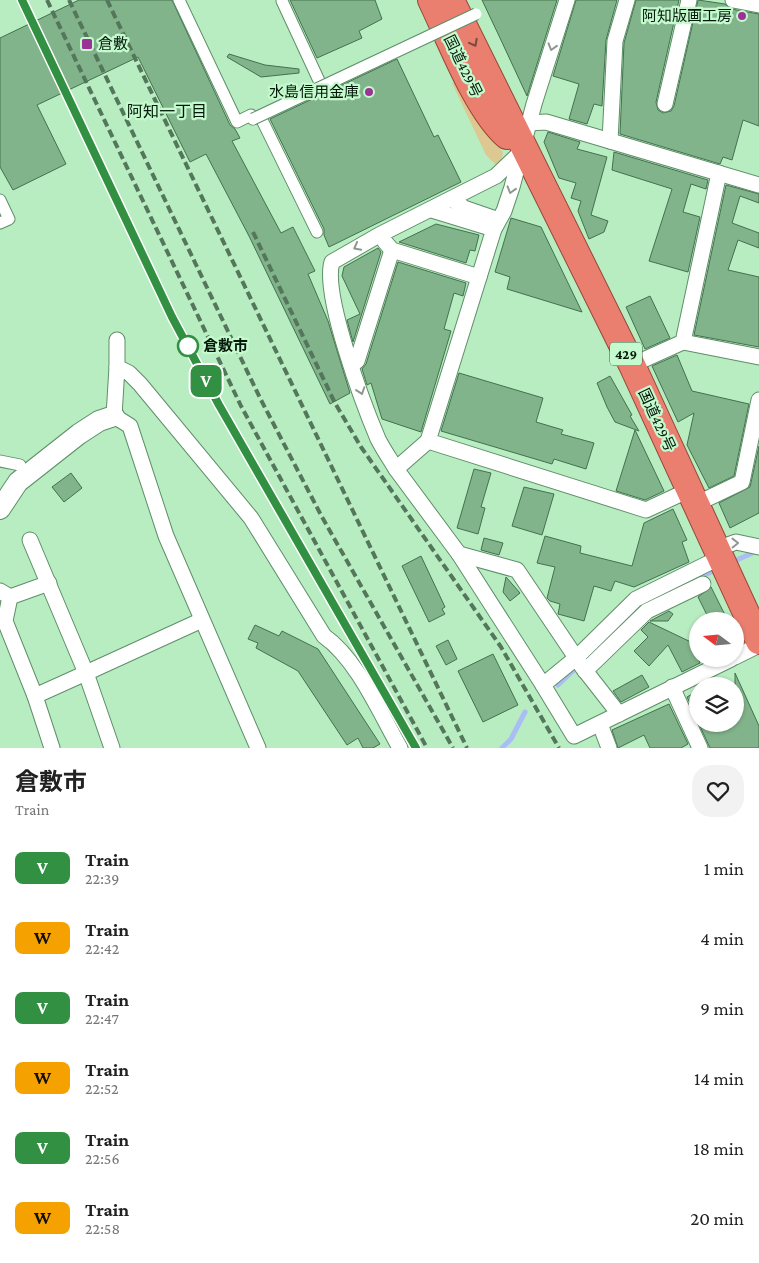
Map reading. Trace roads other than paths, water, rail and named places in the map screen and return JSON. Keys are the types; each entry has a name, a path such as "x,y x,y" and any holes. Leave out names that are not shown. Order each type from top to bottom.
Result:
{"highway":[{"name":"国道429号","path":"431,0 482,104 497,127 523,149"},
{"name":"国道429号","path":"451,0 477,49 523,149 632,365 759,640"}],"street":[{"path":"179,0 183,14 237,122 251,115 254,119 476,14"},
{"path":"396,469 428,441 496,224 504,211 567,0"},
{"path":"610,141 615,41 627,0"},
{"path":"665,104 689,0"},
{"path":"733,0 759,5"},
{"path":"282,1 321,86"},
{"path":"260,116 317,232"},
{"path":"529,123 546,122 759,184"},
{"path":"523,149 504,170 480,185 337,258 330,269 334,308 379,441 396,469 459,554 578,742 600,724 712,668"},
{"path":"683,342 719,173"},
{"path":"452,199 464,208 496,224"},
{"path":"0,200 9,219 0,223"},
{"path":"432,210 496,224"},
{"path":"379,235 392,250 479,276"},
{"path":"352,365 356,361 392,250"},
{"path":"114,416 118,340"},
{"path":"632,365 683,342 759,357"},
{"path":"117,367 129,373 140,384 251,518 324,636 333,643 356,672 400,748"},
{"path":"428,441 646,510 742,482 759,400"},
{"path":"0,509 13,476 99,421 114,416"},
{"path":"114,416 130,426 166,536 258,748"},
{"path":"0,461 13,476"},
{"path":"30,540 86,673 112,748"},
{"path":"580,664 636,599 722,560 736,542 757,546"},
{"path":"459,554 517,570 580,664 619,714"},
{"path":"49,583 5,594 5,621 35,696 52,748"},
{"path":"543,685 580,664 647,611 702,584"},
{"path":"35,696 202,620"},
{"path":"744,653 759,646"},
{"path":"672,687 700,748"},
{"path":"600,724 609,748"}],"waterway":[{"path":"730,563 759,550"},
{"path":"673,589 718,569"},
{"path":"613,632 645,601"},
{"path":"558,685 578,666"},
{"path":"502,748 511,739 525,712"}],"railway":[{"path":"22,0 173,317 219,405 416,748"},
{"path":"47,0 241,406 427,748"},
{"path":"69,0 260,398 322,517 453,748"},
{"path":"107,0 467,748"},
{"path":"253,232 335,403 361,447 501,647 559,748"}],"train":[{"name":"V","path":"22,0 172,317 219,405 416,748"}],"place":[{"name":"阿知版画工房","path":"742,16"},
{"name":"倉敷","path":"87,44"},
{"name":"水島信用金庫","path":"369,92"},
{"name":"倉敷市","path":"188,346"}],"district":[{"name":"阿知一丁目","path":"167,111"}]}
